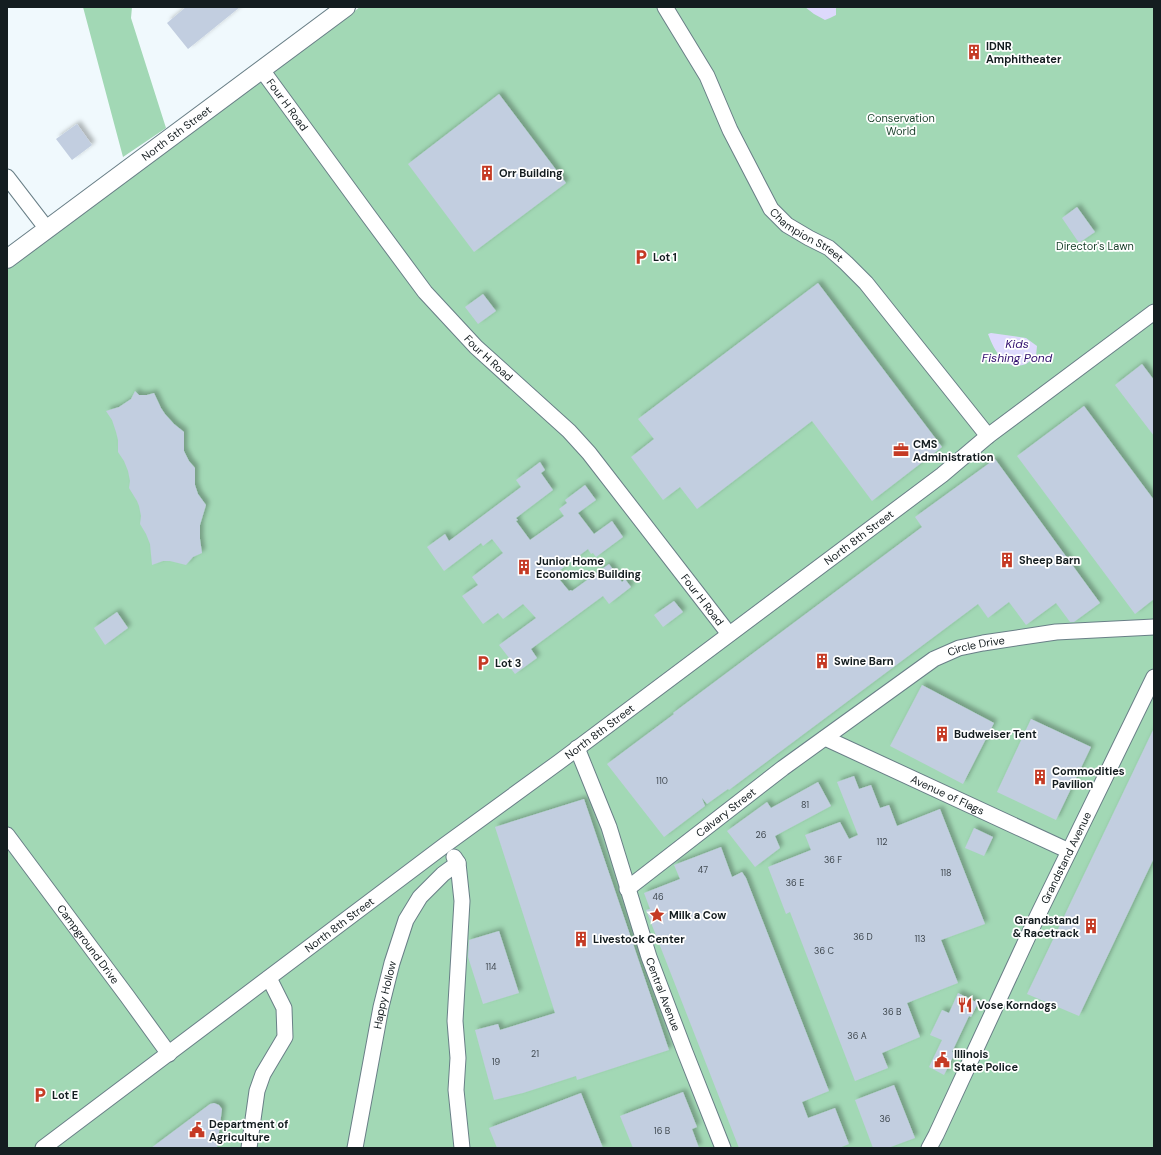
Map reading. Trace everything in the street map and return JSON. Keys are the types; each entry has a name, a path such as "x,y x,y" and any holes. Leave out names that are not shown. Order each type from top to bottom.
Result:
{"main road":[{"name":"North 5th Street","path":"7,259 346,7"}],"street":[{"name":"Champion Street","path":"665,7 707,76 730,130 771,209 787,225 829,248 866,283 988,436"},
{"name":"Four H Road","path":"262,70 426,292 476,347 569,431 598,464 645,528 729,634"},
{"path":"7,177 47,229"},
{"name":"North 8th Street","path":"43,1148 268,978 942,475 988,436 1154,312"},
{"name":"Circle Drive","path":"825,738 934,659 959,648 1056,632 1154,627"},
{"name":"Grandstand Avenue","path":"929,1148 940,1128 1037,917 1154,677"},
{"name":"Avenue of Flags","path":"825,738 1070,851"},
{"name":"Calvary Street","path":"627,888 783,768 825,738"},
{"name":"Central Avenue","path":"577,748 609,827 649,957 723,1148"},
{"name":"Campground Drive","path":"7,835 169,1054"},
{"path":"446,845 458,863 462,900 455,1021 458,1058 456,1090 462,1148"},
{"name":"Happy Hollow","path":"355,1148 381,1007 392,963 406,920 420,897 443,874 458,863"},
{"path":"249,1148 257,1091 263,1074 285,1037 284,1008 268,978"}],"green space":[{"path":"83,7 132,7 131,18 166,128 123,157"},
{"path":"360,7 1154,7 1154,1148 7,1148 7,270"}],"water":[{"path":"805,7 836,7 836,15 825,20"},
{"name":"Kids Fishing Pond","path":"991,333 1026,338 1037,346 1036,356 1026,364 1019,366 1006,362 997,353 988,334"}],"building":[{"path":"186,7 240,7 188,49 167,23"},
{"name":"Orr Building","path":"499,94 566,183 474,252 408,164"},
{"path":"77,124 92,145 72,160 56,139"},
{"path":"1077,207 1095,232 1079,243 1062,218"},
{"path":"818,283 942,447 872,501 812,421 697,509 680,487 663,500 631,457 654,439 638,419"},
{"path":"483,294 496,311 478,324 465,307"},
{"path":"1142,364 1154,380 1154,436 1115,385"},
{"path":"135,391 139,395 154,393 165,414 184,432 184,451 189,461 195,468 195,485 198,494 206,505 200,525 202,553 193,557 186,565 163,561 152,565 150,544 140,524 141,516 139,506 129,488 130,481 128,471 118,452 116,432 112,420 106,411 119,407 131,399"},
{"name":"Sheep Barn","path":"1084,406 1154,500 1154,599 1135,614 1017,456"},
{"path":"995,459 1100,603 1074,622 1070,622 1056,603 1026,625 1009,602 988,618 978,604 729,790 728,789 707,804 702,798 705,806 664,837 607,764 922,527 915,517"},
{"name":"Junior Home Economics Building","path":"540,462 545,470 541,473 553,490 516,518 518,520 516,521 530,540 564,516 559,509 567,503 565,500 585,485 596,500 578,513 594,534 612,521 623,537 596,557 593,553 591,554 588,549 555,574 569,591 572,591 609,564 622,582 625,579 631,587 609,604 603,596 531,649 537,658 515,674 509,666 513,663 499,645 536,618 523,604 503,619 498,613 483,624 462,596 478,585 472,577 503,553 492,539 483,546 481,543 444,571 427,547 445,534 449,541 521,487 516,480"},
{"path":"674,601 683,612 663,627 654,615"},
{"path":"117,612 128,628 105,645 94,628"},
{"name":"Budweiser Tent","path":"922,685 994,723 963,784 890,746"},
{"name":"Commodities Pavilion","path":"1031,719 1091,747 1056,820 997,792"},
{"name":"Grandstand & Racetrack","path":"1154,728 1154,858 1079,1016 1027,994"},
{"path":"854,776 859,789 871,785 880,808 889,805 897,826 940,809 985,924 941,940 958,983 907,1003 920,1037 882,1053 888,1068 855,1081 790,912 786,914 768,867 811,850 805,835 840,822 849,839 858,835 837,782"},
{"path":"818,782 831,806 775,836 780,848 755,867 727,831 767,802 771,808"},
{"name":"Livestock Center","path":"584,799 669,1050 577,1080 576,1076 523,1093 494,1100 475,1030 498,1024 500,1030 555,1013 495,827"},
{"path":"974,828 993,837 984,856 965,848"},
{"path":"721,847 732,877 742,872 746,878 829,1091 802,1102 808,1118 835,1108 849,1144 839,1148 739,1148 646,910 650,909 644,893 680,879 674,865"},
{"path":"499,931 519,993 483,1004 468,957 469,940"},
{"path":"958,993 978,1003 971,1017 969,1016 952,1052 955,1053 944,1075 929,1067 942,1040 930,1035 942,1010 949,1013"},
{"path":"894,1085 915,1138 888,1148 873,1148 855,1100"},
{"path":"683,1092 697,1127 692,1129 699,1148 633,1148 620,1116"},
{"path":"581,1093 603,1148 497,1148 489,1128"},
{"name":"Department of Agriculture","path":"214,1103 219,1105 222,1109 217,1148 151,1148 210,1104"}],"place":[{"name":"IDNR Amphitheater","path":"974,52"},
{"name":"Orr Building","path":"487,173"},
{"name":"Lot 1","path":"641,257"},
{"name":"CMS Administration","path":"901,450"},
{"name":"Sheep Barn","path":"1007,560"},
{"name":"Junior Home Economics Building","path":"524,567"},
{"name":"Swine Barn","path":"822,661"},
{"name":"Lot 3","path":"483,663"},
{"name":"Budweiser Tent","path":"942,734"},
{"name":"Commodities Pavilion","path":"1040,777"},
{"name":"Milk a Cow","path":"657,915"},
{"name":"Grandstand & Racetrack","path":"1091,926"},
{"name":"Livestock Center","path":"581,939"},
{"name":"Vose Korndogs","path":"965,1005"},
{"name":"Illinois State Police","path":"942,1060"},
{"name":"Lot E","path":"40,1095"},
{"name":"Department of Agriculture","path":"197,1130"}],"park label":[{"name":"Conservation World","path":"901,124"},
{"name":"Director's Lawn","path":"1095,246"}]}
